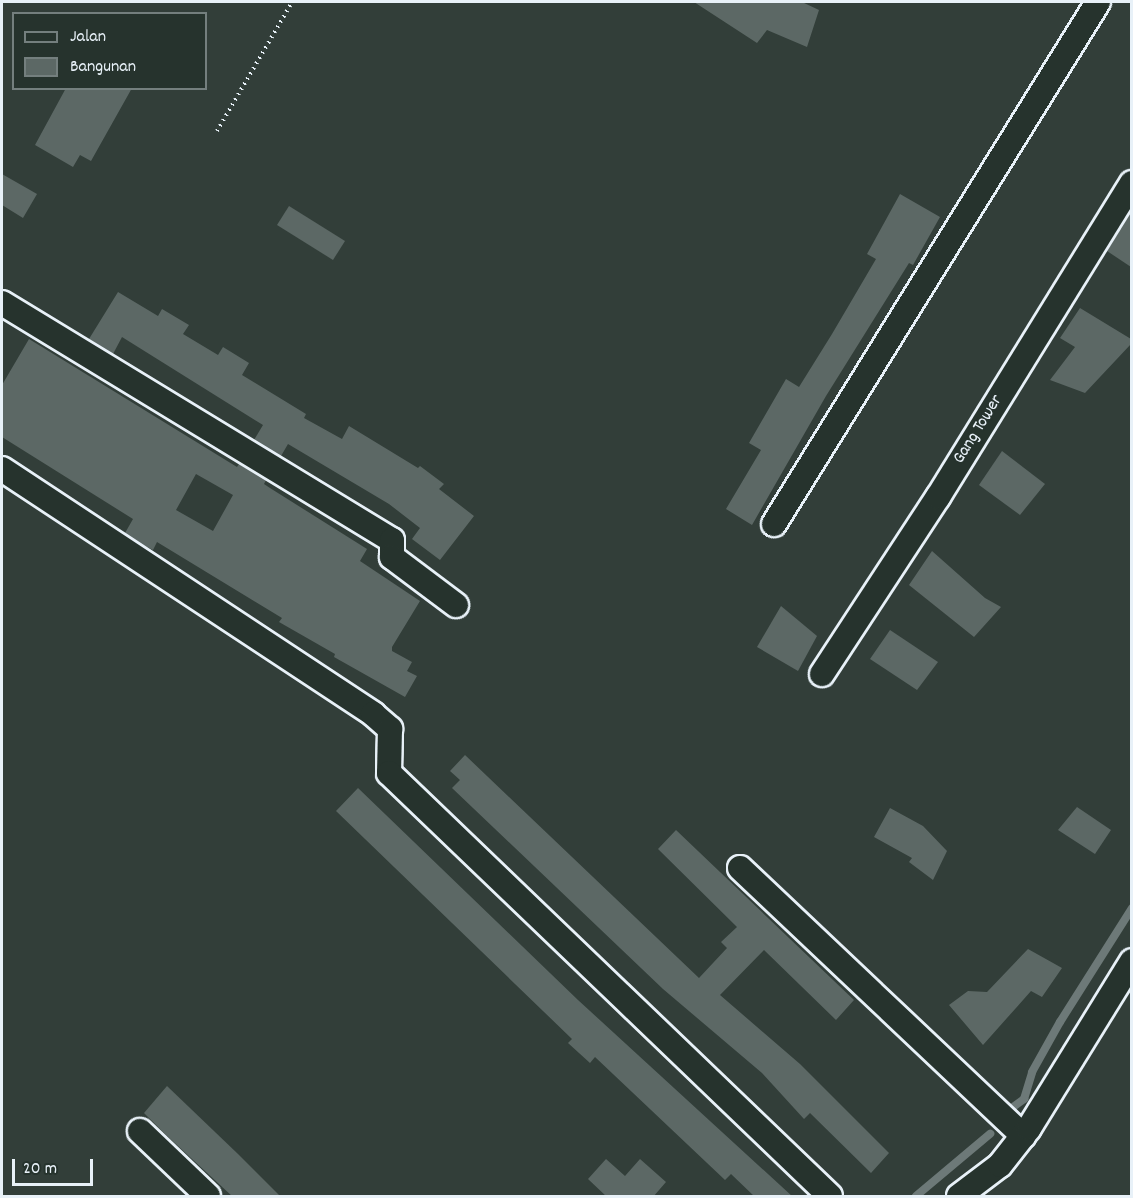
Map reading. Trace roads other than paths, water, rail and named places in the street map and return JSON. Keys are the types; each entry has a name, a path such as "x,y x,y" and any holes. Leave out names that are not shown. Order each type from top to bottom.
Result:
{"street":[{"path":"774,524 1098,2"},
{"name":"Gang Tower","path":"822,674 938,497 1131,183"},
{"path":"2,303 392,540 392,557 456,605"},
{"path":"2,469 373,714 390,729 389,773 830,1197"},
{"path":"740,868 1023,1136"},
{"path":"959,1197 1000,1165 1023,1136 1125,988 1131,961"},
{"path":"140,1131 208,1197"}],"waterway":[{"path":"1009,1110 1024,1099 1032,1072 1060,1022 1132,908"},
{"path":"916,1196 990,1134"}]}
